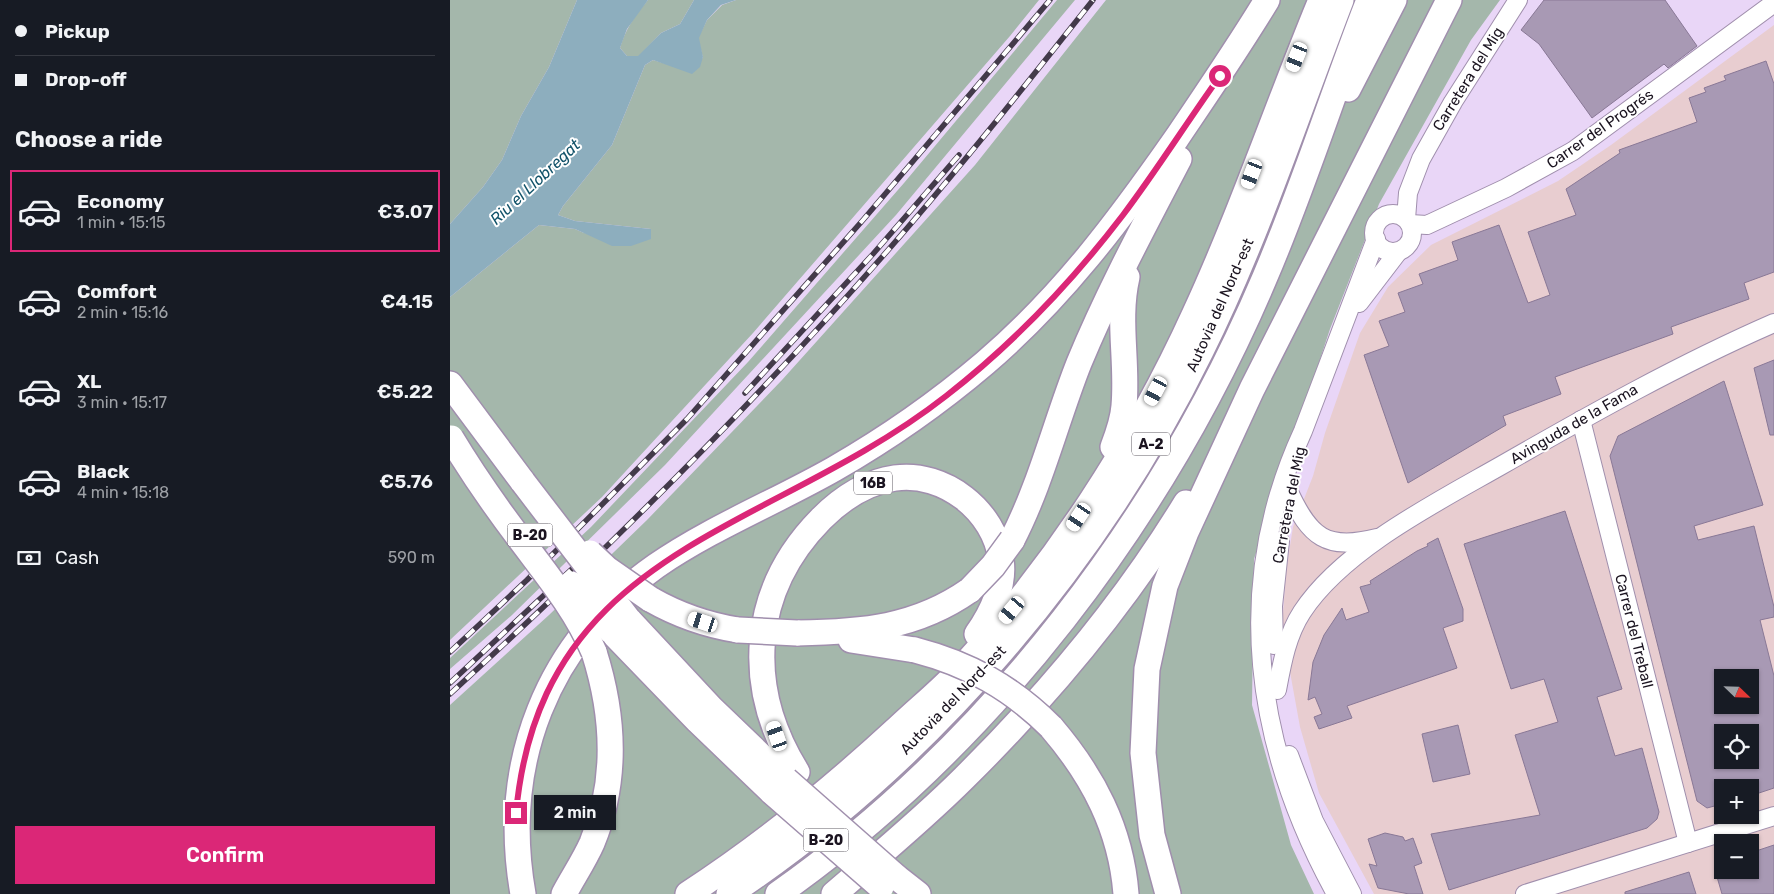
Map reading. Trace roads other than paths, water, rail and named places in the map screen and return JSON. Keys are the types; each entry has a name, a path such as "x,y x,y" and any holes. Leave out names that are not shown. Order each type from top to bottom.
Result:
{"highway":[{"path":"522,894 515,840 523,761 531,731 542,702 559,668 577,641 616,599 657,566 871,447 945,396 986,362 1043,309 1100,245 1220,76 1267,0"},
{"path":"688,894 779,830 840,780 955,676 1006,616 1070,531 1149,405 1195,315 1233,225 1321,0"},
{"name":"Autovia del Nord-est","path":"729,894 841,812 926,730 992,661 1063,576 1131,477 1177,398 1225,299 1255,226 1341,0"},
{"name":"Autovia del Nord-est","path":"778,894 836,850 920,777 1014,679 1055,629 1120,541 1180,448 1245,322 1291,214 1370,0"},
{"path":"1314,150 1367,56 1394,0"},
{"path":"1168,894 1152,835 1144,776 1143,714 1151,646 1161,599 1178,551 1252,389 1449,0"},
{"path":"797,635 898,624 929,614 970,590 998,560 1012,540 1029,502 1060,414 1100,314 1220,76"},
{"path":"1070,531 1101,472 1120,428 1124,408 1125,387 1121,323 1124,290 1155,204"},
{"name":"B-20","path":"450,384 523,482 620,625"},
{"path":"834,894 893,880 963,779 1039,700 1103,620 1178,516 1252,389"},
{"path":"450,437 473,474 578,619 594,652 608,708 611,753 603,811 592,843 564,894"},
{"name":"B-20","path":"450,437 490,489 620,625 705,702 776,785 893,880"},
{"name":"16B","path":"776,785 777,736 764,689 761,668 762,641 770,600 788,560 799,543 828,513 842,500 860,489 879,481 897,478 914,478 945,486 970,503 990,528 998,544 1002,561 1001,580 991,611 983,626 922,706"},
{"path":"523,482 607,569 650,599 692,619 714,626 738,630 860,641 915,650 938,656 981,674 1020,698 1051,727 1086,772 1106,810 1118,845 1126,894"},
{"path":"828,894 893,880"}],"street":[{"name":"Carretera del Mig","path":"1384,218 1421,159 1458,94 1518,0"},
{"name":"Carrer del Progrés","path":"1408,222 1427,224 1442,218 1506,188 1573,151 1774,2"},
{"name":"Carretera del Mig","path":"1408,222 1408,193 1421,159"},
{"path":"1392,215 1408,222 1412,230 1411,241 1398,252 1384,250 1376,239 1376,227 1384,218 1392,215"},
{"name":"Carretera del Mig","path":"1336,894 1308,840 1285,782 1273,739 1262,667 1260,602 1268,541 1290,460 1303,431 1332,351 1349,314 1376,239"},
{"name":"Carretera del Mig","path":"1349,314 1398,252"},
{"name":"Avinguda de la Fama","path":"1380,538 1642,385 1774,323"},
{"name":"Carrer del Treball","path":"1581,420 1688,843"},
{"name":"Carretera del Mig","path":"1303,431 1299,457 1280,538 1273,606 1277,690 1286,743 1294,772 1314,821 1352,894"},
{"path":"1290,492 1301,517 1317,534 1330,540 1345,543 1380,538"},
{"path":"1277,690 1284,656 1302,611 1335,575 1380,538"},
{"path":"1525,894 1774,816"}],"water":[{"name":"Riu el Llobregat","path":"577,0 648,0 627,29 620,48 627,56 638,56 661,33 680,24 694,0 736,0 721,5 707,20 699,38 703,57 700,67 692,74 653,60 645,65 612,145 563,206 558,215 575,221 651,229 651,239 631,246 612,246 575,229 539,225 450,297 450,224 483,187 502,160 521,116 549,67"}],"railway":[{"path":"450,652 527,580 687,419 863,220 1050,0"},
{"path":"450,694 617,536 779,371 936,194 1093,0"},
{"path":"745,393 873,254 959,155"},
{"path":"450,683 588,554"}]}
